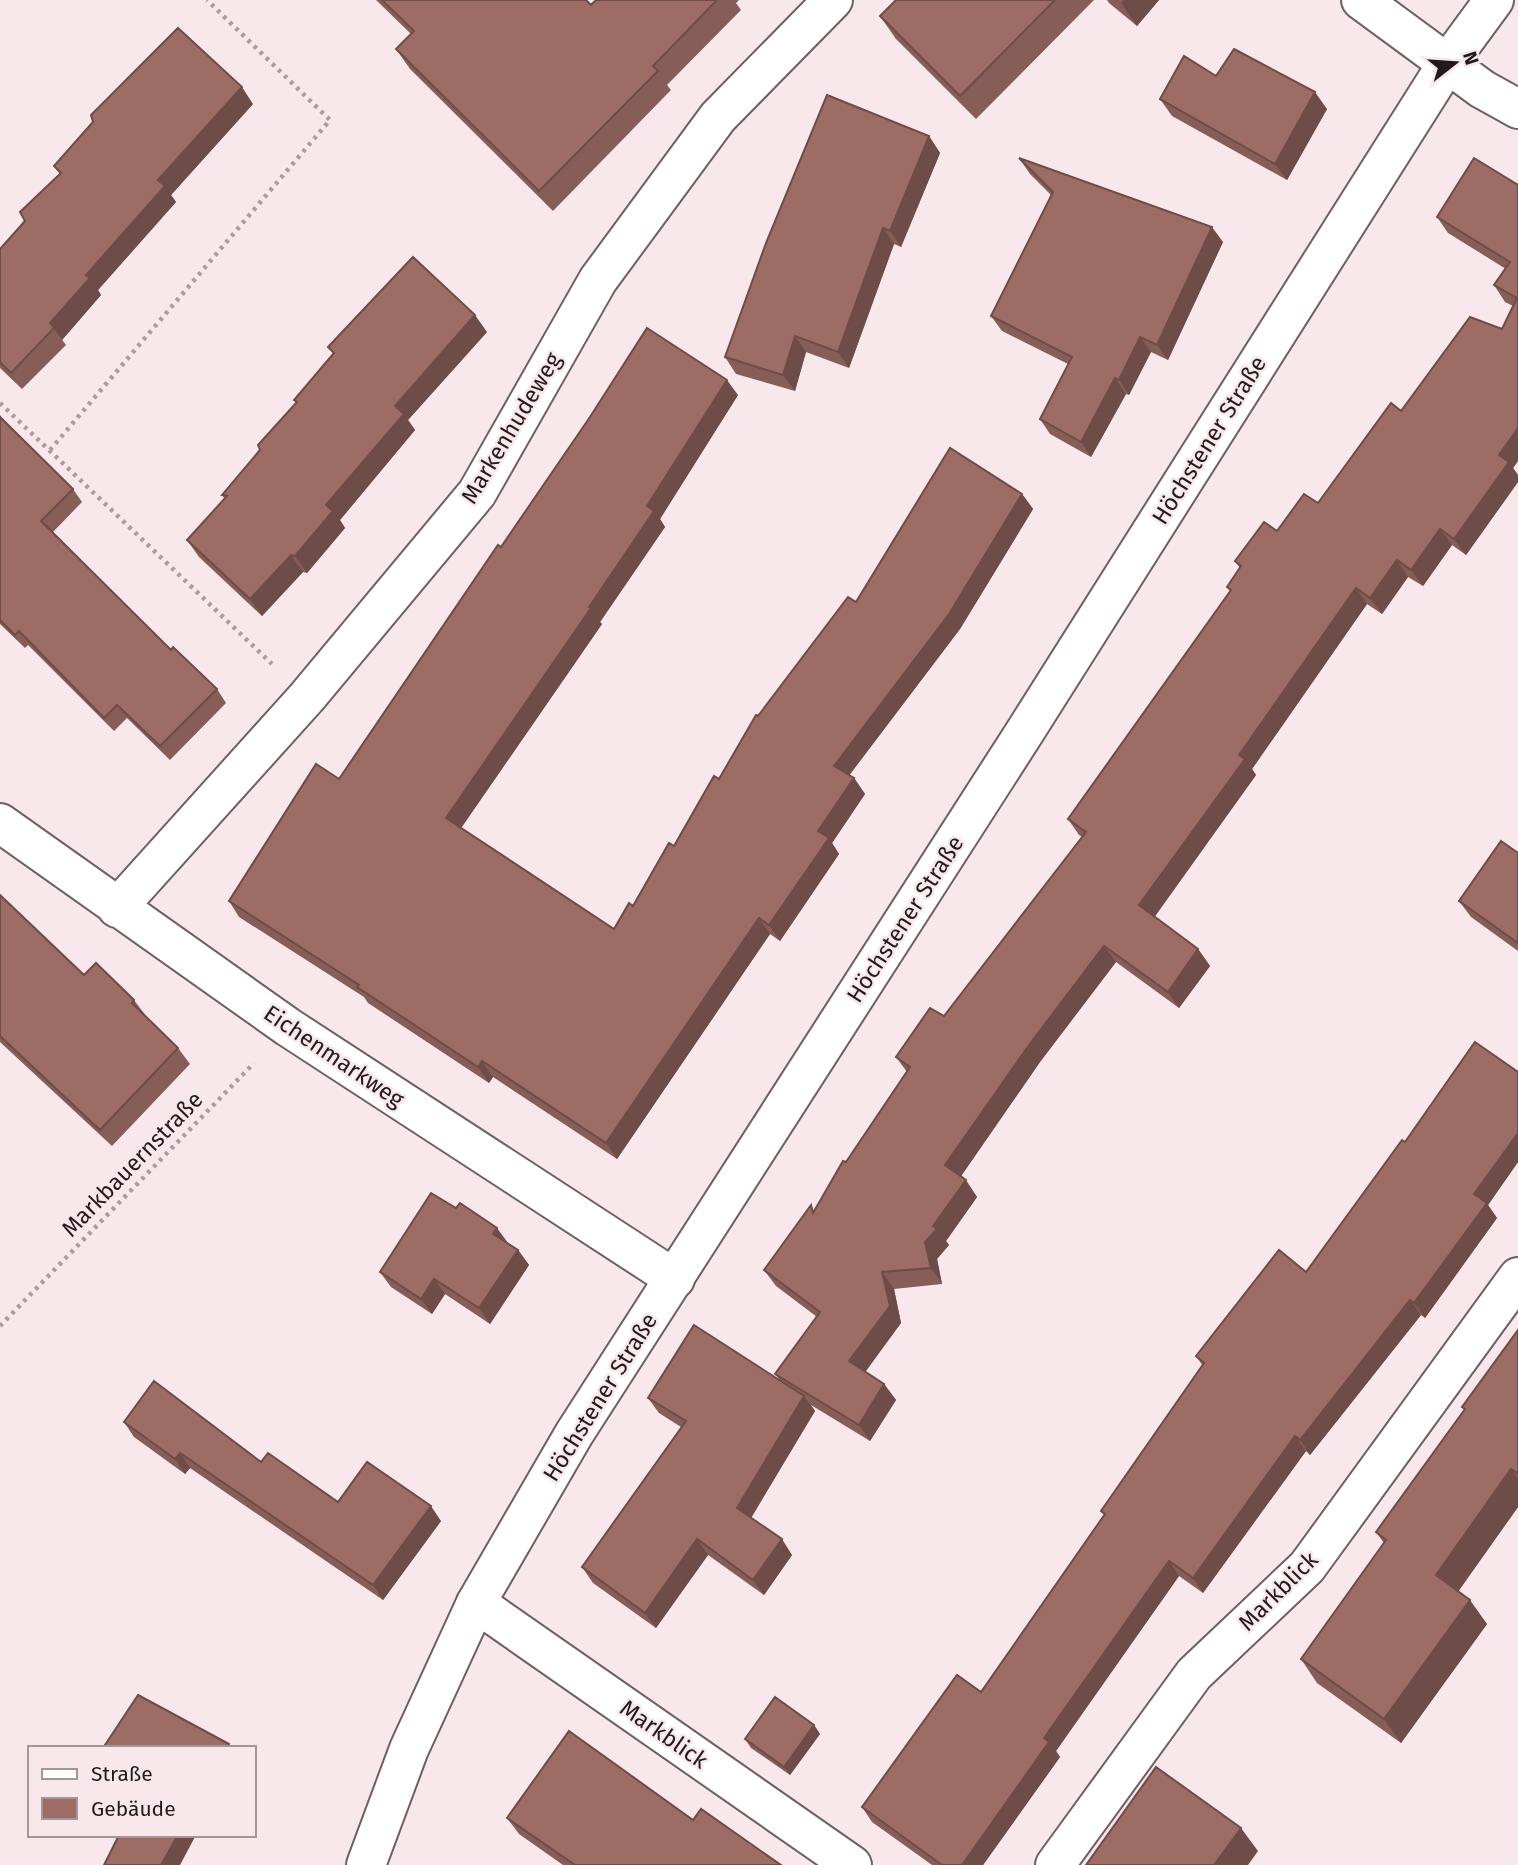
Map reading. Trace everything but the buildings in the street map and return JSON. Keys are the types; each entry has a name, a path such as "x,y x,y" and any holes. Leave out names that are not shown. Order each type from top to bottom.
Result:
{"street":[{"name":"Markenhudeweg","path":"117,908 307,696 477,493 598,280 718,117 833,0"},
{"path":"1361,0 1482,89 1518,109"},
{"name":"Höchstener Straße","path":"366,1865 409,1749 476,1603 574,1434 1011,754 1447,64 1494,0"},
{"name":"Eichenmarkweg","path":"0,823 288,1027 675,1279"},
{"name":"Markblick","path":"1055,1865 1194,1674 1307,1567 1518,1277"},
{"name":"Markblick","path":"476,1603 852,1865"}],"path":[{"path":"50,450 330,120 207,0"},
{"path":"0,402 307,696"},
{"name":"Markbauernstraße","path":"0,1326 288,1027"}]}
